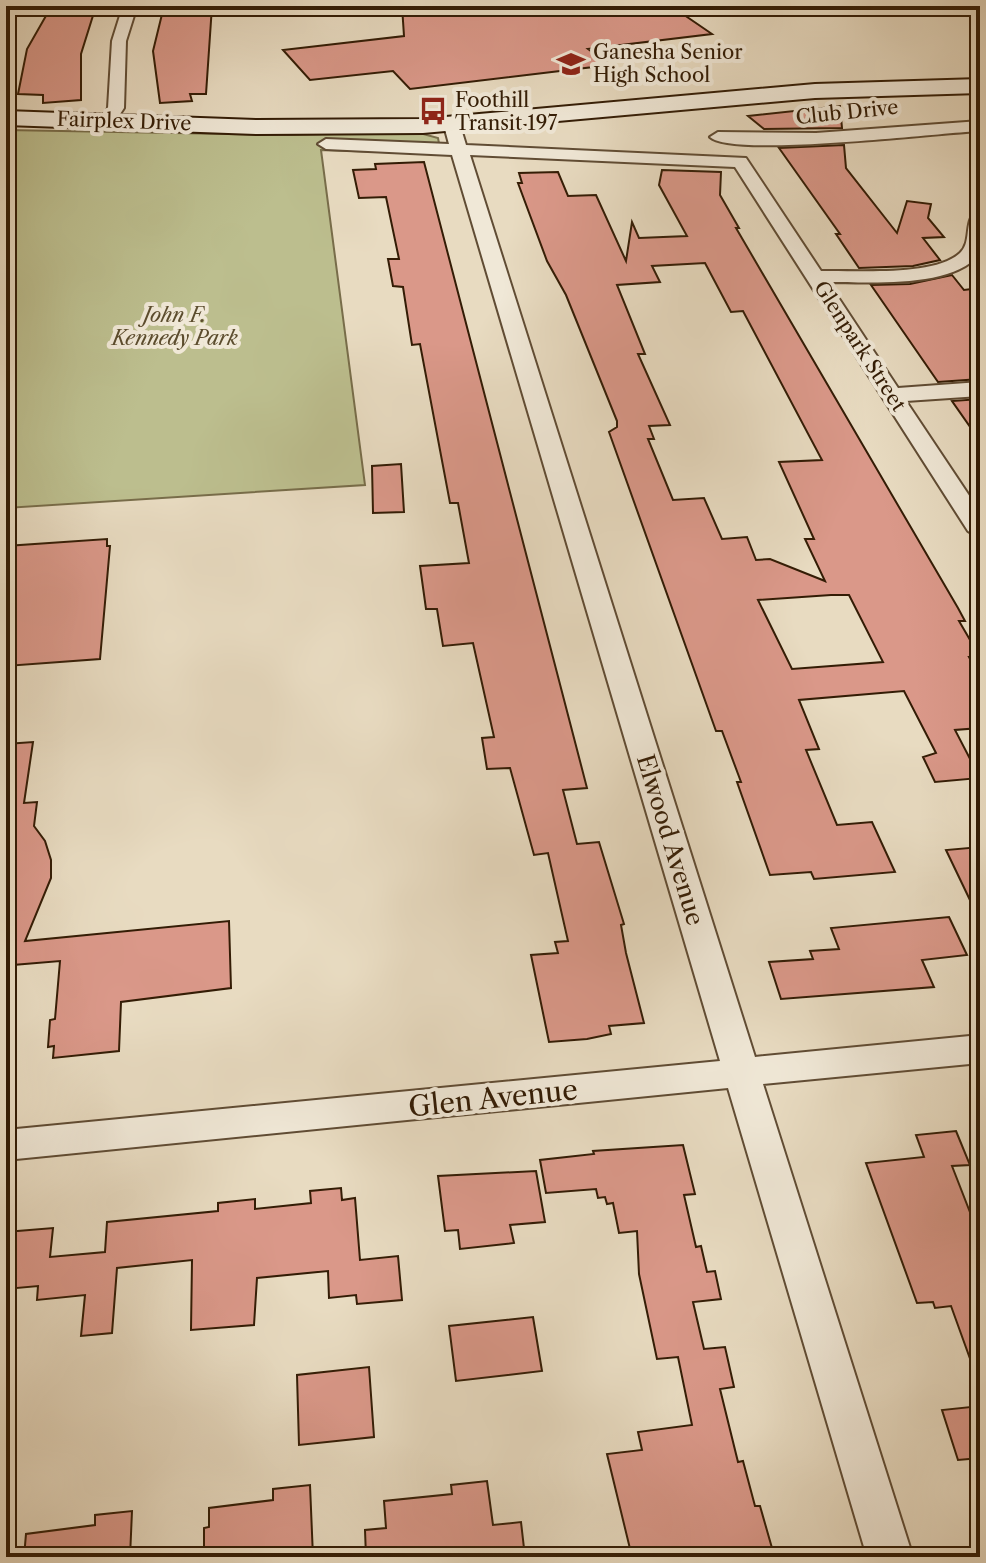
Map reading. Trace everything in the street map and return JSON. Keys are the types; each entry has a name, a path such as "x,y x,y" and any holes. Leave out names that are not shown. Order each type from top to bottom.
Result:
{"main road":[{"name":"Fairplex Drive","path":"6,118 339,128 423,126 456,136 815,91 861,81 980,77"},
{"name":"Fairplex Drive","path":"815,91 980,86"}],"street":[{"path":"108,120 116,108 119,41 130,6"},
{"name":"Club Drive","path":"718,137 760,142 901,128 980,126"},
{"path":"326,144 456,136"},
{"name":"Glenpark Street","path":"456,136 740,162 980,531"},
{"name":"Elwood Avenue","path":"456,136 890,1557"},
{"path":"815,277 922,272 952,266 969,256 976,242 978,222"},
{"path":"892,395 980,389"},
{"name":"Glen Avenue","path":"6,1145 980,1049"}],"green space":[{"name":"John F. Kennedy Park","path":"6,130 291,135 416,132 438,138 441,154 321,150 365,485 6,508"}],"building":[{"path":"96,6 81,54 81,100 43,103 43,95 18,94 27,49 51,7"},
{"path":"164,6 212,6 206,94 190,94 192,101 160,103 153,51"},
{"path":"402,6 671,6 712,34 588,49 610,65 410,89 393,71 310,80 283,50 404,36"},
{"path":"840,106 842,128 764,129 748,116"},
{"path":"844,145 846,168 897,233 907,201 931,204 928,218 944,237 923,238 940,260 913,266 859,268 836,234 840,234 779,148"},
{"path":"424,162 587,788 563,790 577,844 599,842 624,924 621,925 626,953 644,1023 609,1026 611,1034 587,1039 549,1042 531,955 558,953 555,942 568,941 548,853 534,855 510,768 487,769 482,738 494,737 473,643 443,646 437,609 426,609 420,566 469,563 458,503 450,503 420,344 412,345 403,287 393,286 388,259 399,259 386,197 359,198 353,170 376,169 375,164"},
{"path":"662,170 721,172 720,195 739,228 736,228 958,608 965,621 959,621 980,657 969,657 980,677 980,728 955,730 980,778 935,782 923,757 936,753 904,691 799,700 819,749 806,750 837,825 872,822 895,872 814,879 811,872 770,875 737,782 741,782 722,731 716,731 609,432 617,427 617,421 566,295 547,261 518,183 522,183 519,173 558,172 568,196 596,195 626,261 632,222 639,238 687,236 659,185","holes":["705,263 731,312 743,311 822,460 779,462 814,539 805,539 825,581 770,559 756,560 747,537 722,539 704,498 673,500 648,439 654,439 649,426 670,425 638,354 645,354 617,285 660,282 652,266","849,595 883,662 792,669 758,600"]},
{"path":"952,275 964,290 980,288 980,379 938,382 871,285 910,284"},
{"path":"980,399 980,441 952,401"},
{"path":"401,464 404,512 373,513 372,466"},
{"path":"107,539 107,546 110,546 100,659 6,666 6,546"},
{"path":"33,742 24,803 37,802 34,826 45,841 51,860 51,878 25,941 229,921 231,988 121,1002 119,1051 53,1058 54,1046 48,1047 50,1020 55,1019 60,961 13,965 6,979 6,744"},
{"path":"980,847 980,921 946,850"},
{"path":"949,917 967,955 922,960 934,987 781,999 769,962 813,959 810,951 839,949 831,928"},
{"path":"956,1131 970,1165 952,1166 980,1238 980,1378 977,1378 951,1306 935,1308 933,1302 917,1303 866,1163 924,1157 916,1135"},
{"path":"683,1145 695,1194 684,1195 696,1247 701,1246 707,1272 715,1271 721,1299 693,1302 704,1349 725,1347 734,1387 720,1389 738,1462 743,1461 755,1506 760,1506 772,1548 727,1557 632,1557 607,1454 642,1450 638,1432 692,1425 678,1357 657,1359 639,1274 637,1231 619,1233 613,1203 607,1204 605,1197 598,1198 596,1189 546,1193 540,1160 594,1154 593,1151"},
{"path":"536,1171 545,1222 510,1225 514,1243 460,1249 458,1230 445,1231 438,1176"},
{"path":"341,1188 342,1200 355,1198 360,1260 398,1256 402,1300 357,1304 356,1295 329,1298 328,1271 257,1278 254,1325 191,1330 192,1260 117,1268 112,1333 81,1336 85,1295 37,1300 38,1286 6,1289 6,1232 53,1228 50,1257 105,1252 107,1222 218,1211 218,1203 255,1199 255,1209 311,1203 310,1191"},
{"path":"533,1317 542,1371 456,1381 449,1326"},
{"path":"369,1367 374,1437 299,1445 297,1375"},
{"path":"980,1406 980,1458 958,1460 942,1410"},
{"path":"487,1481 493,1525 521,1522 525,1557 366,1557 365,1530 386,1528 384,1501 452,1494 451,1485"},
{"path":"310,1485 313,1557 204,1557 204,1528 209,1527 209,1508 273,1500 273,1489"},
{"path":"132,1511 130,1557 24,1557 26,1534 95,1525 95,1515"}],"place":[{"name":"Ganesha Senior High School","path":"571,64"},
{"name":"Foothill Transit 197","path":"433,111"}]}
